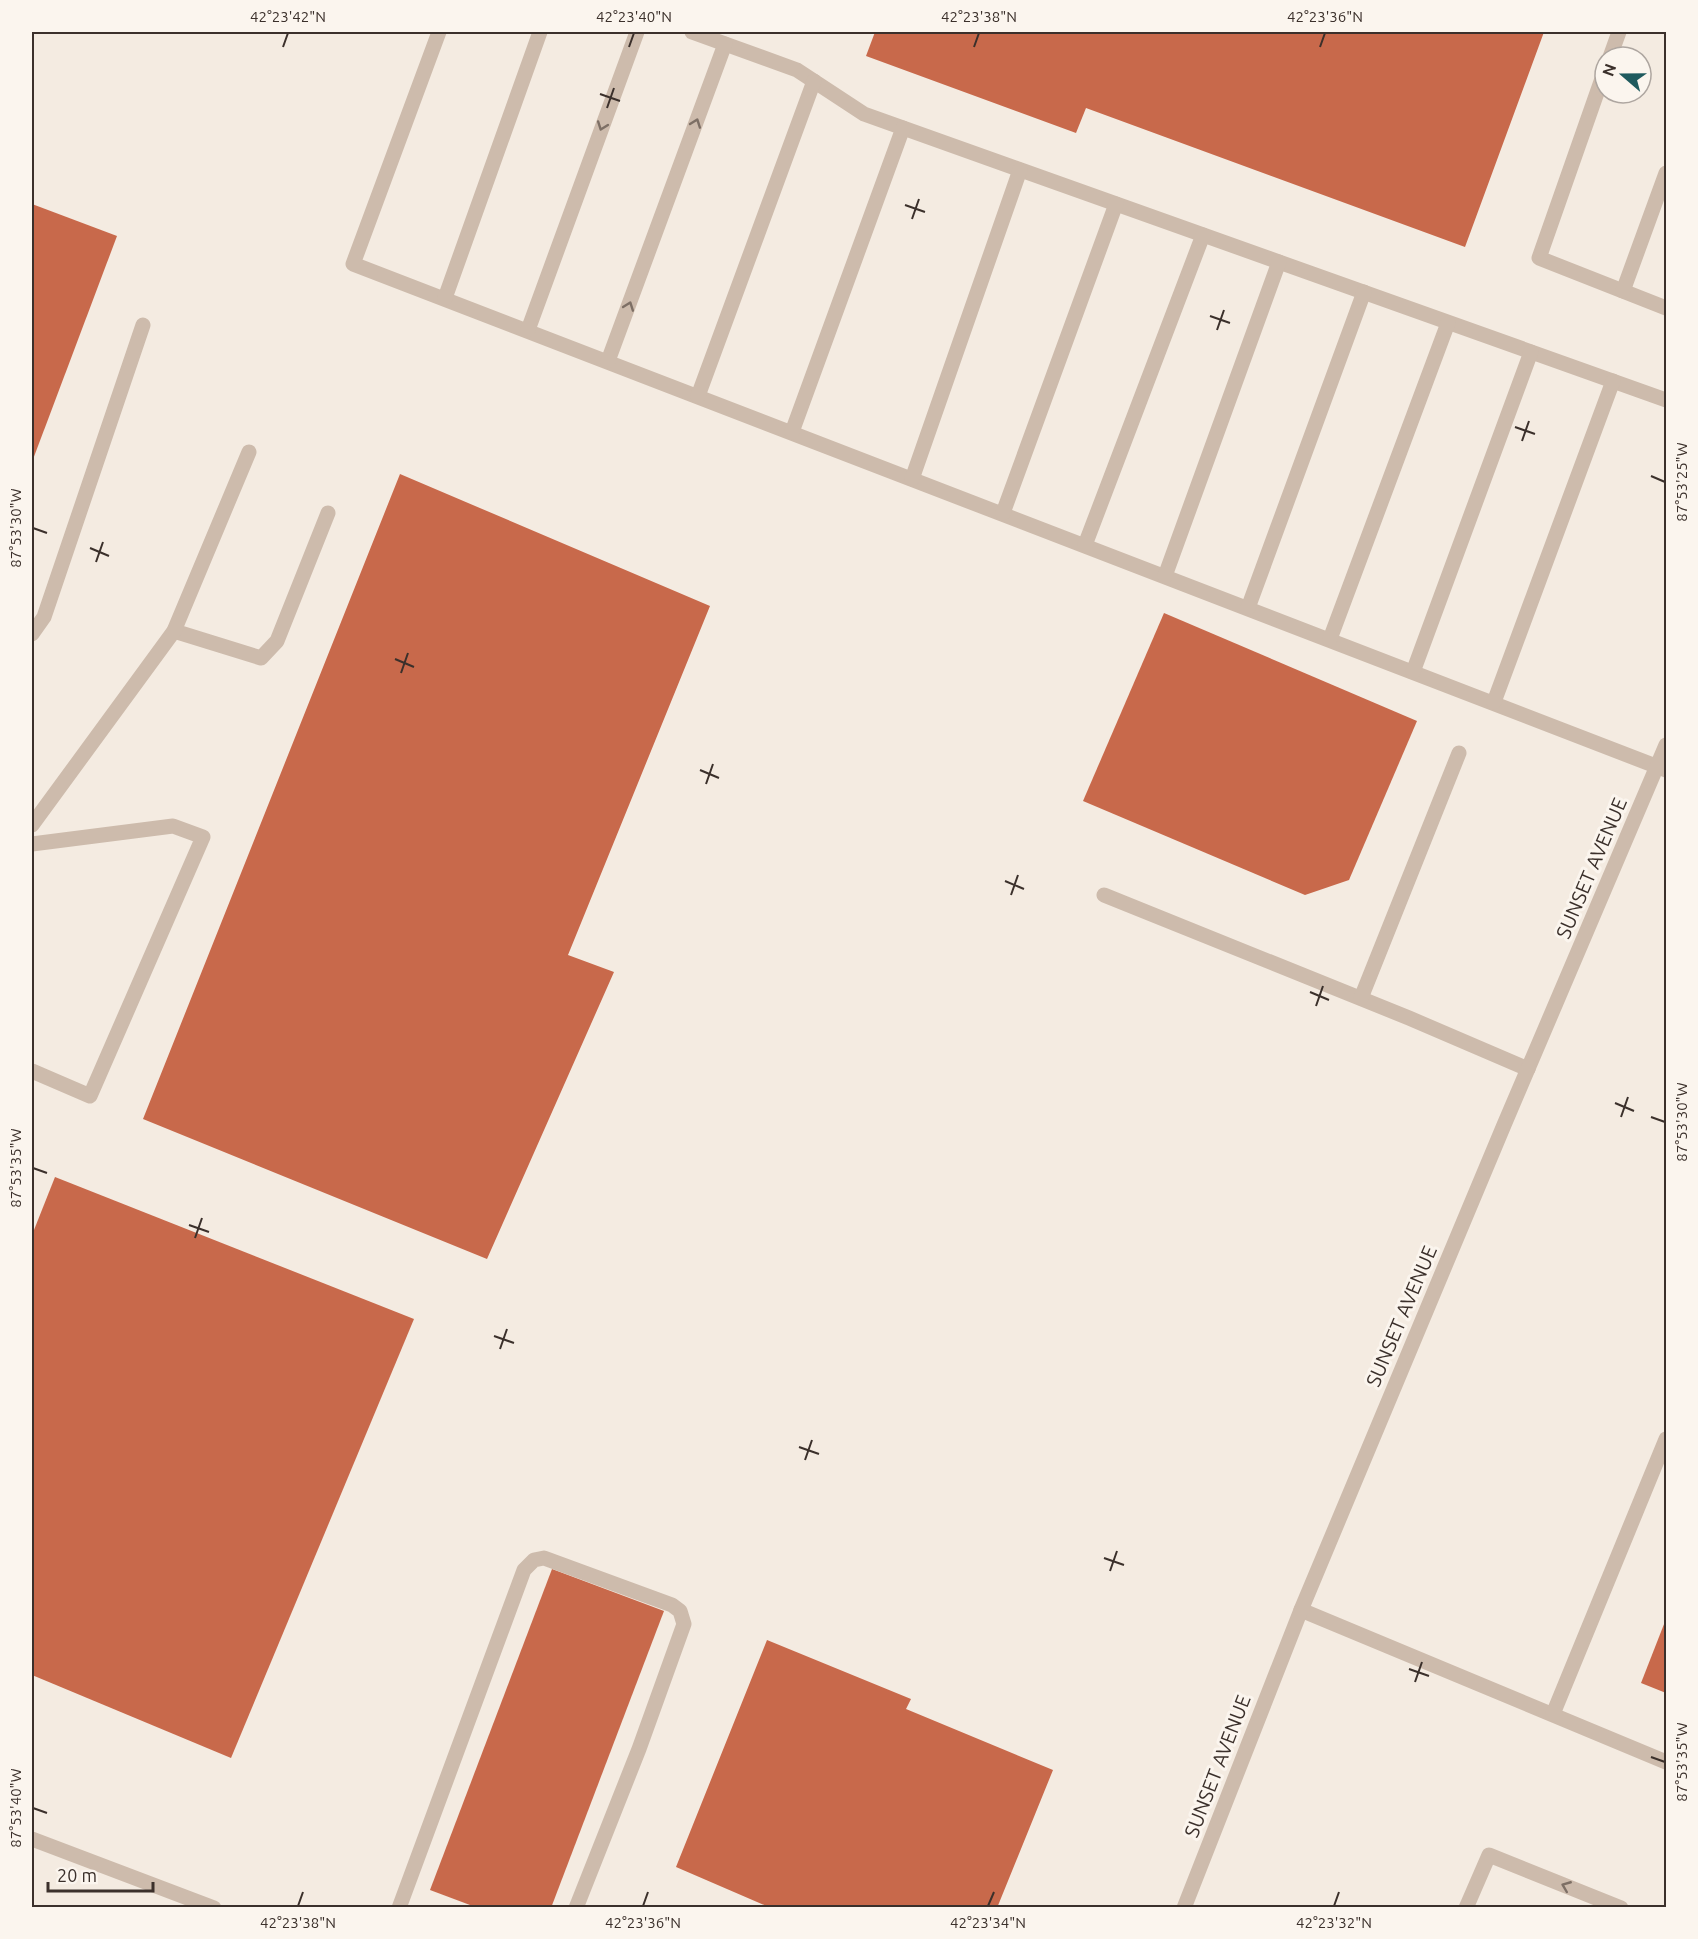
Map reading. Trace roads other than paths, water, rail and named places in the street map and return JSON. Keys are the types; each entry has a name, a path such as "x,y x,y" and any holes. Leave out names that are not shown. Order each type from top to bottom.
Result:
{"street":[{"path":"439,32 353,264 1662,768"},
{"path":"445,298 540,32"},
{"path":"528,330 636,32"},
{"path":"692,32 797,70 864,114 1666,400"},
{"path":"609,361 724,44"},
{"path":"698,396 814,81"},
{"path":"1593,104 1539,258 1666,308"},
{"path":"792,432 903,128"},
{"path":"912,479 1020,170"},
{"path":"1623,291 1666,173"},
{"path":"1003,513 1116,204"},
{"path":"1086,545 1203,235"},
{"path":"1165,576 1279,262"},
{"path":"1248,608 1364,292"},
{"path":"1330,639 1448,323"},
{"path":"32,633 44,616 143,325"},
{"path":"1413,672 1532,352"},
{"path":"1494,702 1613,381"},
{"path":"32,825 174,631 249,452"},
{"path":"174,631 261,658 277,641 328,513"},
{"name":"SUNSET AVENUE","path":"1184,1908 1301,1610 1528,1069 1662,768 1666,745"},
{"path":"1361,998 1459,753"},
{"path":"32,844 173,826 203,837 90,1096 32,1071"},
{"path":"1104,895 1361,998 1528,1069"},
{"path":"1552,1714 1666,1439"},
{"path":"399,1908 524,1570 534,1560 544,1558 672,1605 680,1611 684,1624 639,1749 576,1908"},
{"path":"1301,1610 1666,1762"},
{"path":"32,1839 214,1908"},
{"path":"1466,1908 1489,1855 1621,1908"}]}
